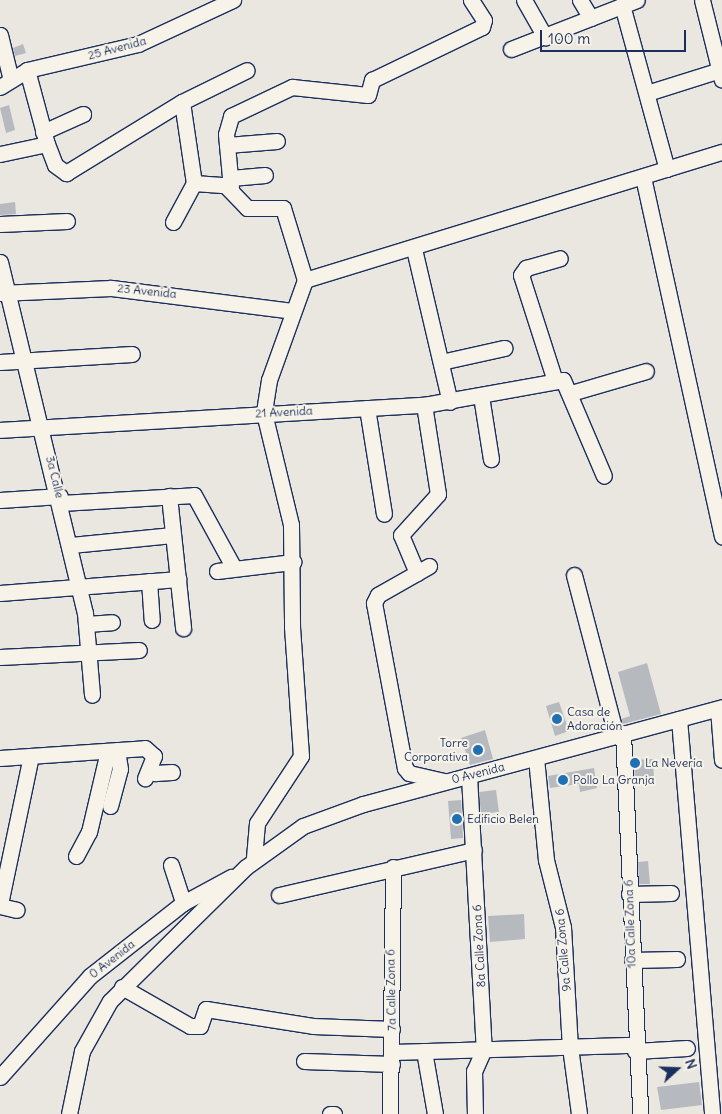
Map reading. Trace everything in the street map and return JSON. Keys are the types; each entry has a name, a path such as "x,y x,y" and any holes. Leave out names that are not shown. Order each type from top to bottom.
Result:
{"street":[{"name":"25 Avenida","path":"5,85 26,70 138,44 233,0"},
{"path":"250,864 257,823 301,756 292,627 293,562 286,490 264,413 269,380 305,280 285,210 278,206 245,207 231,183 227,145 231,116 282,90 308,86 368,95 372,80 483,26 471,0"},
{"path":"524,0 545,38"},
{"path":"580,0 591,18"},
{"path":"511,50 637,0"},
{"path":"647,93 721,75 702,0"},
{"path":"622,5 667,169"},
{"path":"0,35 5,85"},
{"path":"0,66 5,85"},
{"path":"26,70 45,138 62,173 71,172 182,102 247,70"},
{"path":"174,222 194,183 182,102"},
{"path":"0,154 45,138 83,114"},
{"path":"227,145 277,140"},
{"path":"305,280 414,249 722,152"},
{"path":"194,183 231,183 265,175"},
{"path":"643,177 722,536"},
{"path":"0,224 68,221"},
{"path":"414,249 450,402"},
{"path":"560,258 526,268 521,275 564,385 604,476"},
{"name":"3a Calle","path":"0,262 4,293 26,361 61,500 86,624 92,695"},
{"name":"23 Avenida","path":"4,293 92,287 143,290 294,311"},
{"path":"441,362 504,348"},
{"path":"0,362 132,354"},
{"name":"21 Avenida","path":"0,430 424,405 646,371"},
{"path":"481,396 490,459"},
{"path":"424,405 438,494 400,534 423,570 378,595 374,603 405,768 408,773 446,781"},
{"path":"367,408 384,514"},
{"path":"169,496 183,628"},
{"path":"0,500 196,496 234,568"},
{"path":"70,545 173,535"},
{"path":"217,571 293,562"},
{"name":"10a Calle Zona 6","path":"574,575 620,734 635,1048 640,1114"},
{"path":"0,593 178,579"},
{"path":"149,581 152,620"},
{"path":"86,624 112,622"},
{"path":"0,657 87,650 139,650"},
{"path":"720,708 722,760"},
{"name":"0 Avenida","path":"0,1077 80,984 182,903 250,864 315,820 446,781 720,708"},
{"path":"679,719 712,1114"},
{"path":"0,758 149,749 154,756 148,774 172,772"},
{"path":"110,806 120,769 113,750"},
{"path":"76,856 89,832 113,750"},
{"path":"18,910 0,905 31,756"},
{"name":"9a Calle Zona 6","path":"536,758 546,860 563,927 570,1047 579,1114"},
{"name":"8a Calle Zona 6","path":"469,776 484,1049 474,1071 475,1114"},
{"path":"279,895 393,867 474,850"},
{"name":"0 Avenida","path":"68,1114 90,1031 122,987 250,864"},
{"path":"171,865 182,903"},
{"name":"7a Calle Zona 6","path":"390,1114 393,867"},
{"path":"629,894 671,893"},
{"path":"632,960 677,959"},
{"path":"122,987 190,1026 200,1026 206,1010 313,1026 392,1030"},
{"path":"304,1061 392,1058 424,1051 570,1047 686,1048"},
{"path":"424,1051 435,1114"}],"building":[{"path":"23,44 26,53 15,56 13,48"},
{"path":"9,105 15,130 6,133 0,108"},
{"path":"15,202 16,214 0,215 0,204"},
{"path":"647,663 661,714 623,724 621,719 630,716 618,672"},
{"name":"Casa de Adoración","path":"559,702 569,731 555,736 546,706"},
{"name":"Torre Corporativa","path":"485,730 493,759 470,765 461,738"},
{"path":"653,759 654,780 635,781 634,760"},
{"path":"594,768 597,788 580,792 579,784 550,788 548,776"},
{"path":"496,790 499,812 481,814 479,792"},
{"name":"Edificio Belen","path":"461,800 463,838 451,839 448,801"},
{"path":"648,861 650,884 639,884 638,862"},
{"path":"524,914 525,939 490,942 488,916"},
{"path":"699,1082 702,1105 661,1110 657,1087"}],"place":[{"name":"Casa de Adoración","path":"557,719"},
{"name":"Torre Corporativa","path":"478,750"},
{"name":"La Nevería","path":"635,763"},
{"name":"Pollo La Granja","path":"563,780"},
{"name":"Edificio Belen","path":"457,819"}]}
